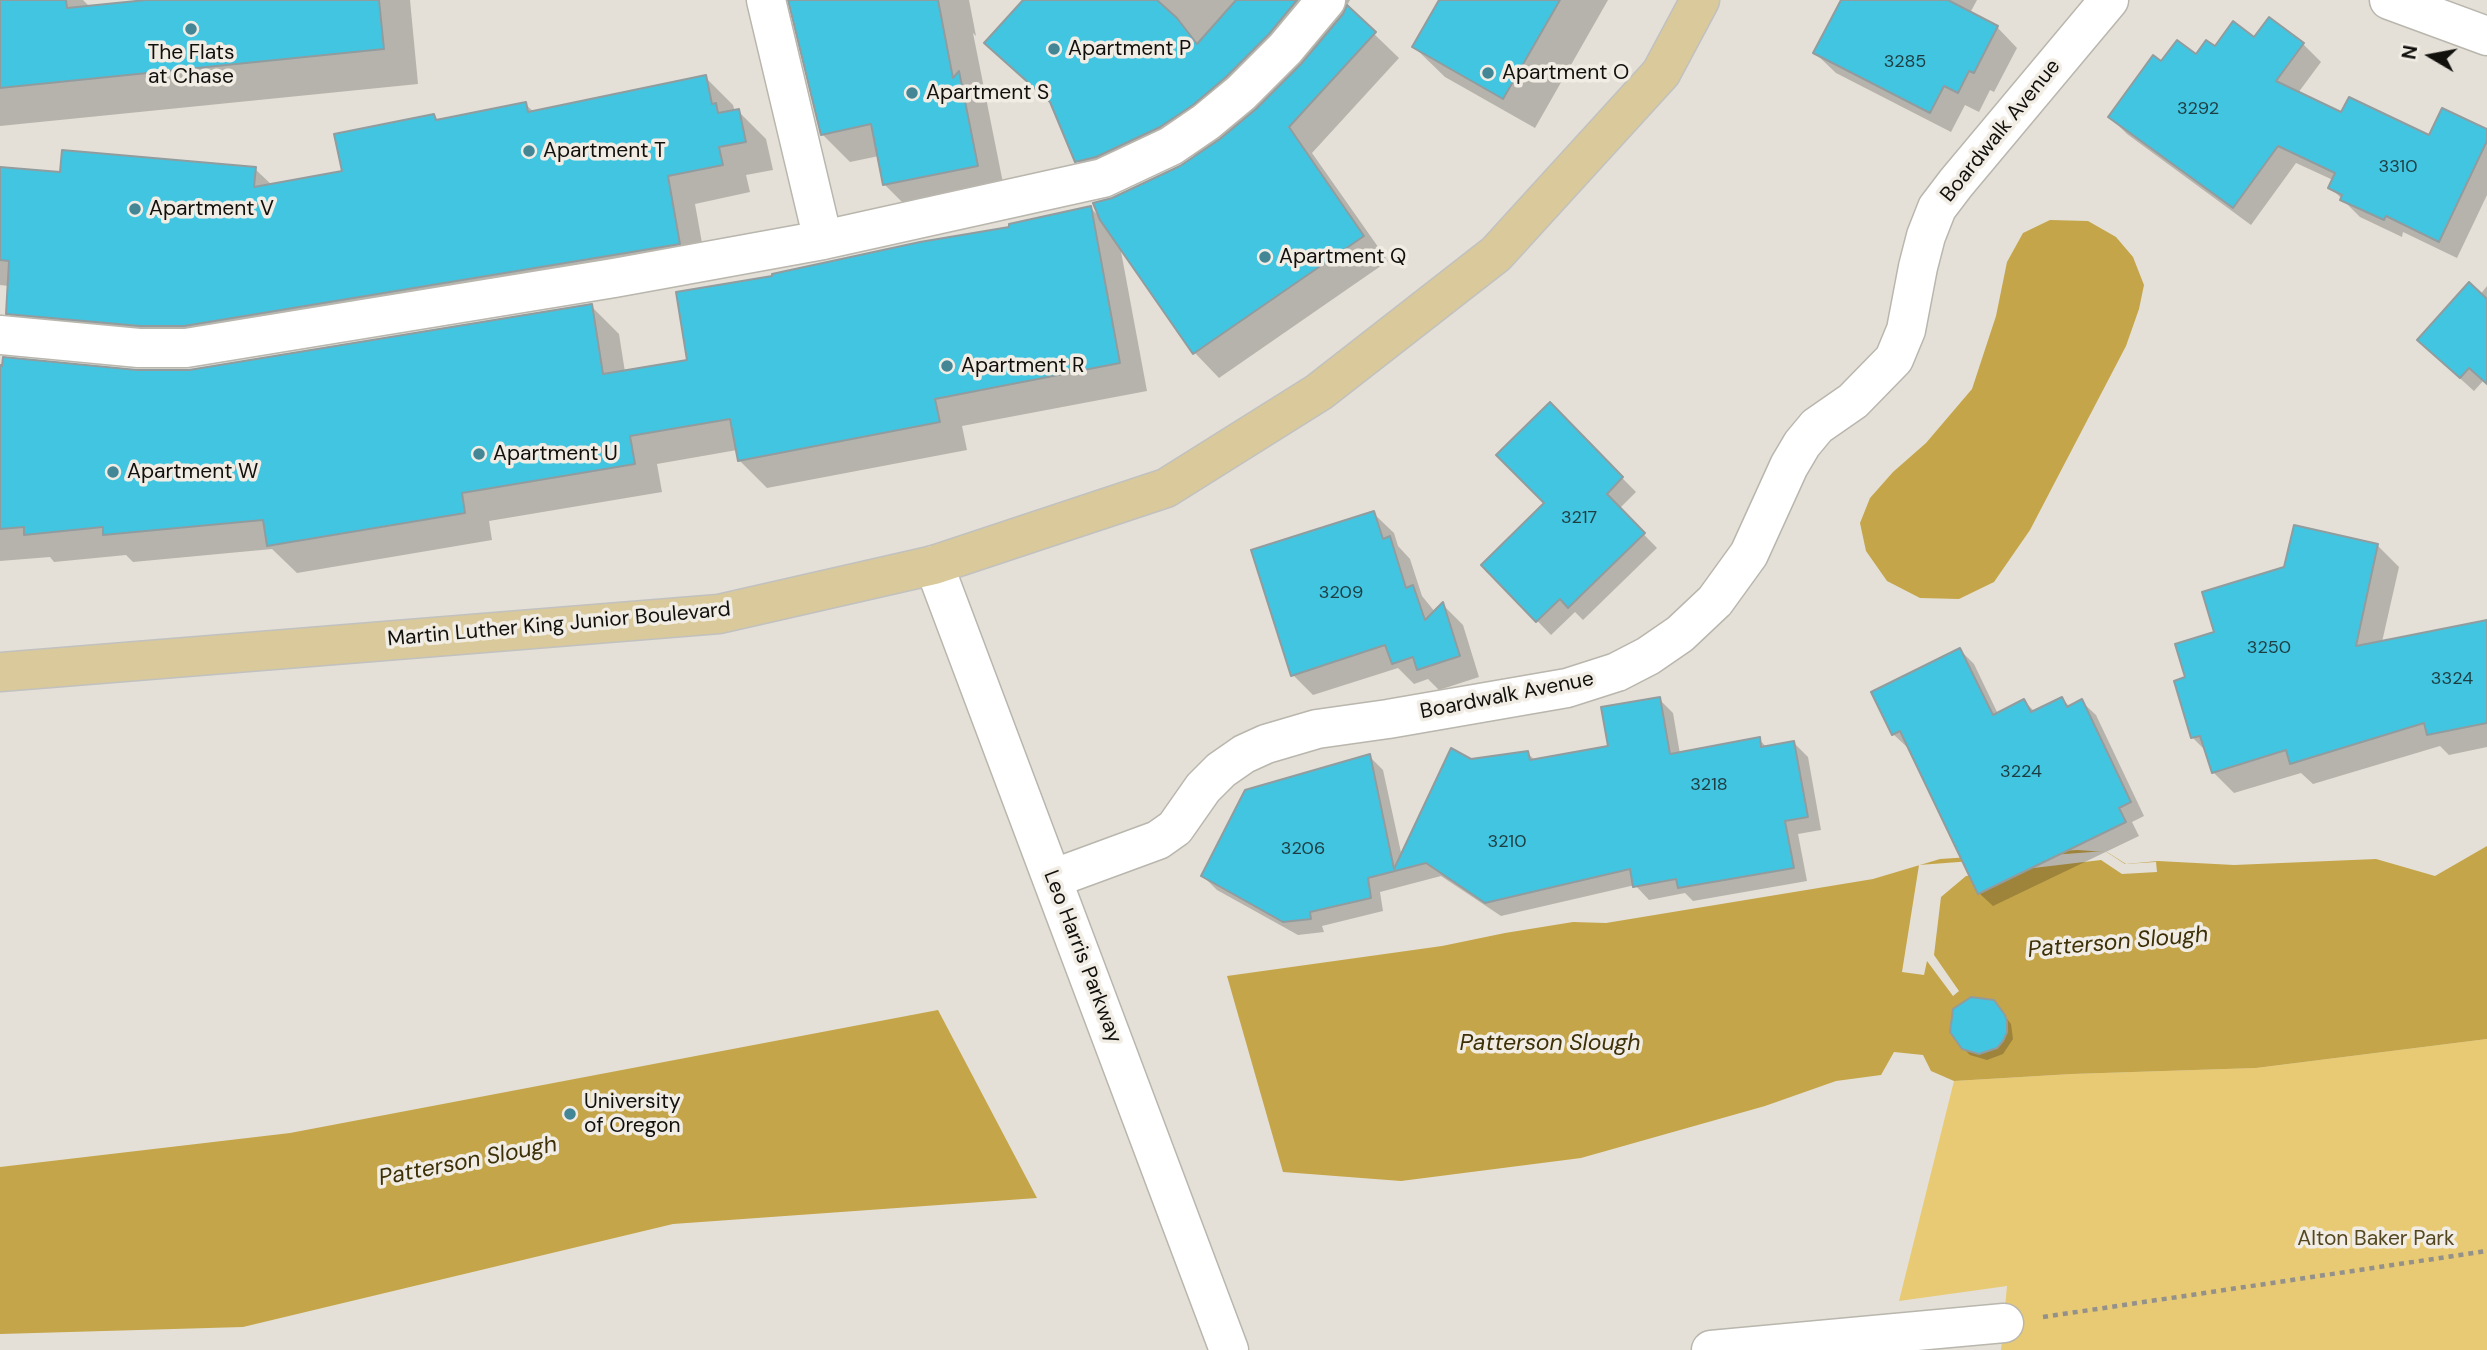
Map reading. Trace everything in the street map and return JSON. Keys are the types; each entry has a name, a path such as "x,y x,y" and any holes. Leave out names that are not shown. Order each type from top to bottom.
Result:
{"main road":[{"name":"Martin Luther King Junior Boulevard","path":"0,671 719,614 934,565 1166,488 1319,392 1496,254 1661,73 1700,0"}],"street":[{"path":"766,0 823,240"},
{"path":"0,335 139,348 186,348 614,278 823,240 1103,177 1171,146 1241,93 1285,49 1326,0"},
{"name":"Boardwalk Avenue","path":"1052,878 1158,840 1175,828 1203,788 1221,770 1244,754 1266,744 1292,734 1317,729 1567,688 1617,672 1648,656 1680,634 1715,601 1749,554 1789,466 1802,444 1817,426 1853,401 1894,359 1906,330 1918,267 1937,208 2109,0"},
{"path":"2389,0 2487,36"},
{"name":"Leo Harris Parkway","path":"934,565 1229,1350"},
{"path":"1711,1350 2004,1323"}],"path":[{"path":"2004,1323 2487,1251"}],"green space":[{"name":"Alton Baker Park","path":"2487,1039 2487,1350 2001,1350 2007,1286 1899,1301 1954,1081 2256,1068"}],"water":[{"path":"2050,220 2088,221 2116,237 2133,257 2144,285 2139,309 2126,346 2030,530 1994,582 1959,599 1920,598 1887,581 1866,551 1860,523 1870,498 1893,472 1926,443 1972,389 1996,316 2007,262 2023,233"},
{"name":"Patterson Slough","path":"2487,846 2487,1039 2256,1068 1954,1081 1931,1071 1923,1055 1894,1052 1881,1075 1836,1081 1765,1106 1581,1158 1401,1181 1283,1172 1227,976 1442,946 1573,922 1606,923 1873,879 1940,859 2077,850 2107,852 2126,864 2158,861 2234,865 2376,859 2435,876"},
{"name":"Patterson Slough","path":"938,1010 1037,1198 673,1224 243,1327 0,1334 0,1167 290,1133"}],"pier":[{"path":"2105,851 2125,864 2156,862 2157,872 2122,874 2101,860 1966,876 1941,897 1934,955 1959,991 1953,996 1927,961 1924,975 1902,972 1919,865"}],"building":[{"name":"The Flats at Chase","path":"0,0 66,0 67,8 146,0 379,0 384,49 0,88"},
{"name":"Apartment S","path":"788,0 938,0 953,78 959,71 978,166 883,185 871,124 821,135"},
{"path":"1023,0 1157,0 1177,18 1197,44 1236,0 1297,0 1269,34 1193,105 1160,127 1096,157 1075,162 1050,102 984,43"},
{"name":"Apartment O","path":"1439,0 1560,0 1503,99 1412,47"},
{"path":"1841,0 1948,0 1998,26 1974,73 1969,71 1958,93 1944,86 1930,113 1813,53"},
{"path":"1347,5 1376,32 1289,127 1364,236 1193,354 1100,220 1093,203 1112,198 1180,166 1220,139 1256,109 1301,64 1343,14"},
{"path":"2269,17 2304,43 2276,81 2341,112 2349,97 2429,135 2442,108 2487,129 2487,141 2439,242 2386,216 2384,220 2340,200 2342,195 2328,188 2335,173 2278,146 2233,208 2108,117 2153,55 2161,61 2177,40 2196,54 2206,40 2215,46 2233,21 2254,37"},
{"path":"706,75 712,104 716,103 718,113 739,109 746,142 719,147 723,165 668,176 680,244 184,326 140,326 6,314 9,261 0,260 0,167 60,172 62,150 256,167 254,187 342,171 334,134 434,114 436,120 526,102 528,112"},
{"path":"1091,206 1120,363 935,399 940,422 738,461 730,419 630,436 635,464 462,493 465,513 267,546 263,520 103,535 103,527 24,535 24,527 0,529 0,365 2,366 3,357 137,370 189,370 592,304 603,374 687,360 676,292 772,276 920,242 1009,227 1009,224"},
{"path":"2469,282 2487,299 2487,384 2469,368 2460,378 2417,340"},
{"path":"1550,402 1623,477 1607,494 1645,533 1568,608 1560,599 1536,622 1481,565 1544,503 1496,455"},
{"path":"1374,511 1383,539 1390,536 1406,588 1413,585 1425,620 1443,602 1460,656 1417,670 1413,657 1392,664 1385,645 1291,676 1251,550"},
{"path":"2294,525 2378,544 2356,646 2487,620 2487,723 2427,735 2424,723 2290,764 2286,750 2212,773 2200,736 2191,738 2174,681 2185,677 2175,644 2214,632 2202,592 2284,567"},
{"path":"1960,648 1993,715 2024,699 2031,712 2062,697 2067,707 2082,699 2131,802 2119,808 2126,822 1978,894 1900,731 1892,735 1871,692"},
{"path":"1660,697 1670,754 1760,737 1761,747 1794,741 1808,817 1785,821 1794,868 1678,888 1676,879 1633,887 1630,869 1485,903 1426,863 1368,878 1371,898 1310,912 1311,919 1283,922 1201,876 1245,790 1370,754 1394,869 1451,748 1471,759 1528,751 1530,760 1608,746 1601,707"},
{"path":"1971,997 1994,1000 2007,1022 2007,1032 1997,1048 1979,1054 1962,1049 1950,1032 1953,1009"}],"place":[{"name":"The Flats at Chase","path":"191,29"},
{"name":"Apartment P","path":"1054,49"},
{"name":"Apartment O","path":"1488,73"},
{"name":"Apartment S","path":"912,93"},
{"name":"Apartment T","path":"529,151"},
{"name":"Apartment V","path":"135,209"},
{"name":"Apartment Q","path":"1265,257"},
{"name":"Apartment R","path":"947,366"},
{"name":"Apartment U","path":"479,454"},
{"name":"Apartment W","path":"113,472"},
{"name":"University of Oregon","path":"570,1114"}]}
